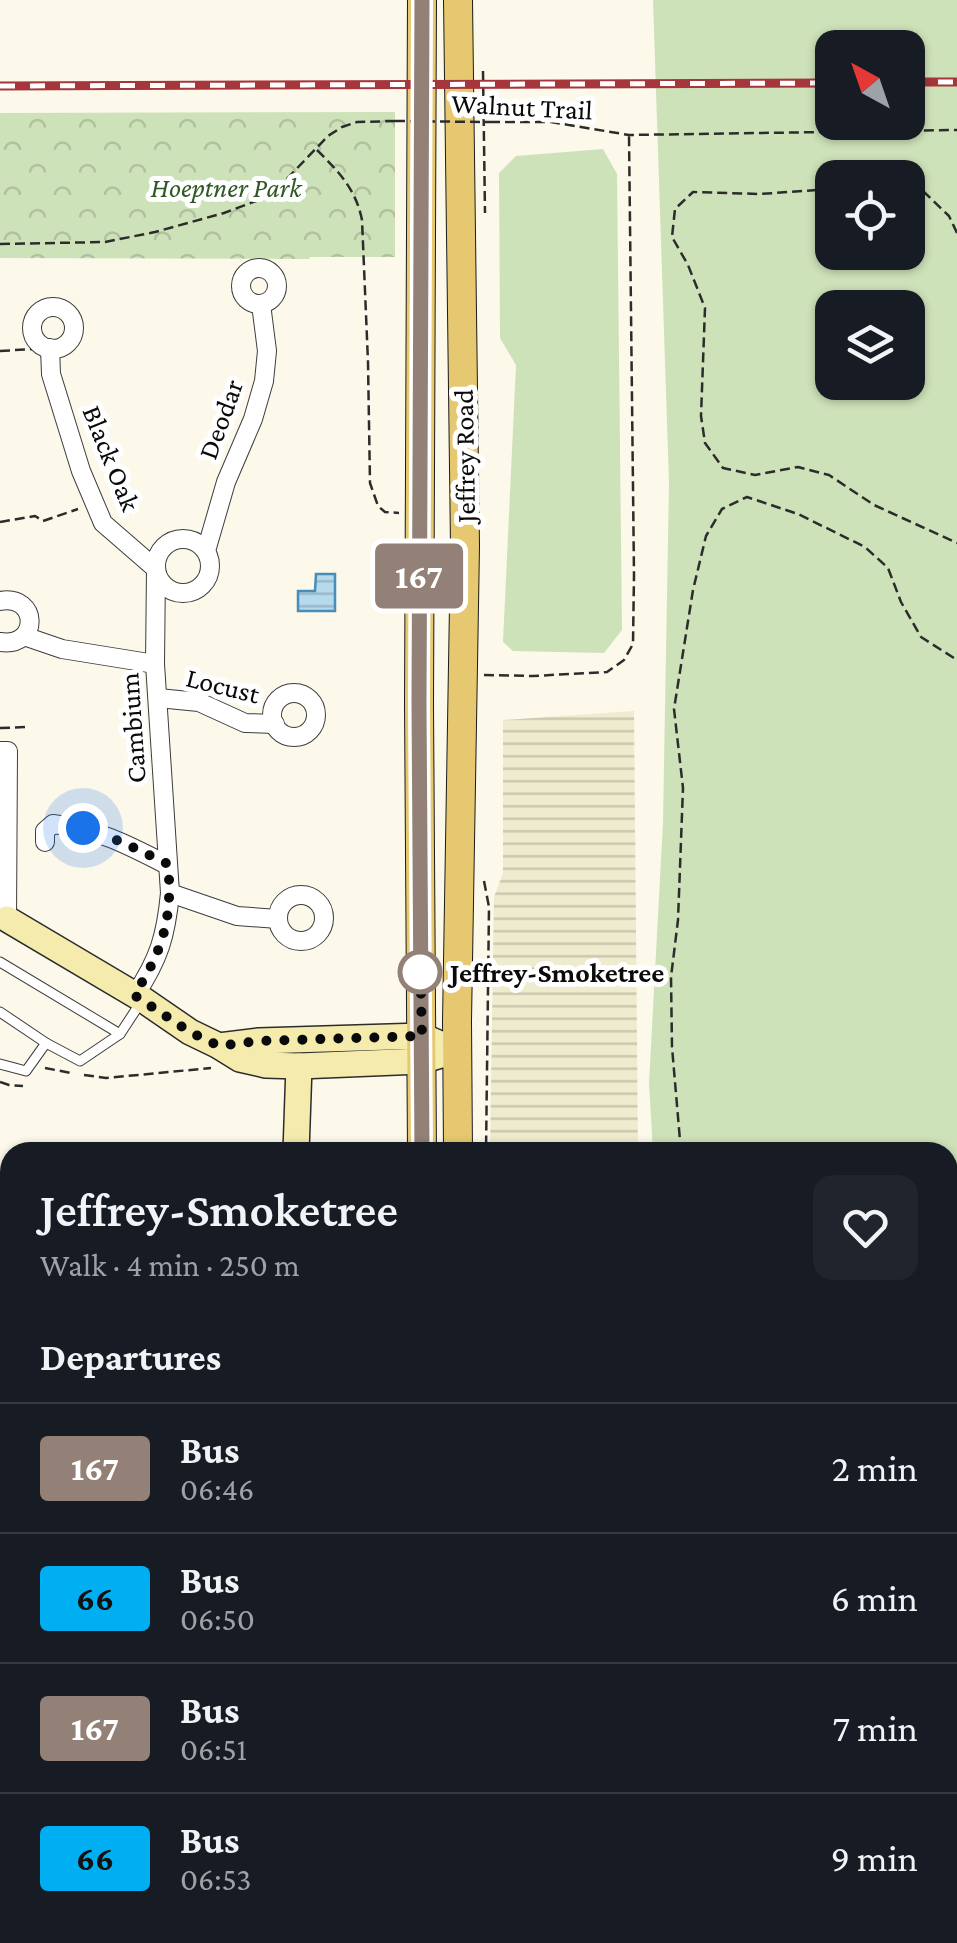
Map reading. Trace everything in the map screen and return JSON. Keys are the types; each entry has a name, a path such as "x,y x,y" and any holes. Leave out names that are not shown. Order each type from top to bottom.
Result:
{"main road":[{"name":"Jeffrey Road","path":"422,0 422,1142"},
{"name":"Jeffrey Road","path":"458,0 465,439 458,1142"}],"street":[{"name":"Deodar","path":"156,569 170,590 187,593 208,578 210,560 206,551 226,482 264,382 267,351 261,304"},
{"name":"Black Oak","path":"50,348 51,374 81,470 103,523 156,569"},
{"path":"156,569 159,552 173,540 192,540 206,551"},
{"name":"Cambium","path":"138,997 157,958 167,924 170,893 155,664 156,569"},
{"path":"0,601 12,600 25,608 30,622 24,636 13,643 0,642"},
{"path":"24,636 62,648 155,664"},
{"name":"Locust","path":"158,698 199,702 245,723 274,724"},
{"path":"0,751 8,751 4,917 138,997 190,1032 214,1057 299,1066 422,1048"},
{"path":"45,842 45,831 53,824 83,828 168,864"},
{"path":"170,893 237,916 278,919"},
{"path":"214,1057 258,1041 457,1050"},
{"path":"296,1142 299,1066"}],"lane":[{"path":"0,962 120,1034"},
{"path":"0,1012 46,1044 80,1061 120,1034 138,997"},
{"path":"0,1064 26,1071 46,1044"}],"path":[{"path":"483,70 485,146"},
{"name":"Walnut Trail","path":"0,244 105,242 224,213 256,201 280,185 316,148 342,127 357,122 551,122 629,135 957,130"},
{"path":"463,676 607,672 624,660 632,644 629,135"},
{"path":"316,148 352,190 362,220 373,498 385,512 420,514"},
{"path":"815,190 694,192 675,210 672,237 705,308 701,416 706,443 723,468 755,475 798,466 829,475 874,505 957,542"},
{"path":"925,194 949,216 957,233"},
{"path":"0,351 50,348"},
{"path":"681,1142 672,1047 671,976 678,920 683,788 674,709 706,536 722,509 748,497 798,514 865,547 888,568 921,637 957,660"},
{"path":"0,522 35,516 43,521 80,508"},
{"path":"0,728 28,728"},
{"path":"482,874 488,906 486,1142"},
{"path":"45,1068 106,1078 214,1057"},
{"path":"0,1082 22,1086 32,1080"}],"shaded area":[{"path":"634,711 638,1142 490,1142 494,897 503,873 503,720"}],"green space":[{"path":"653,0 957,0 957,1142 652,1142 649,1083 663,822 669,483"},
{"name":"Hoeptner Park","path":"395,112 395,257 0,258 0,113"},
{"path":"603,149 617,174 622,630 604,653 513,651 503,642 516,365 500,338 499,173 516,156"}],"water":[{"path":"316,574 335,574 335,611 298,611 298,591 315,591"}],"railway":[{"path":"925,82 957,82"},
{"path":"0,86 815,83"}],"bus line":[{"name":"167","path":"422,0 422,1142"}],"place":[{"name":"Jeffrey-Smoketree","path":"420,972"}],"route":[{"path":"83,828 168,864 167,924 157,958 134,995 219,1046 258,1041 422,1036 420,958 420,972"}]}
